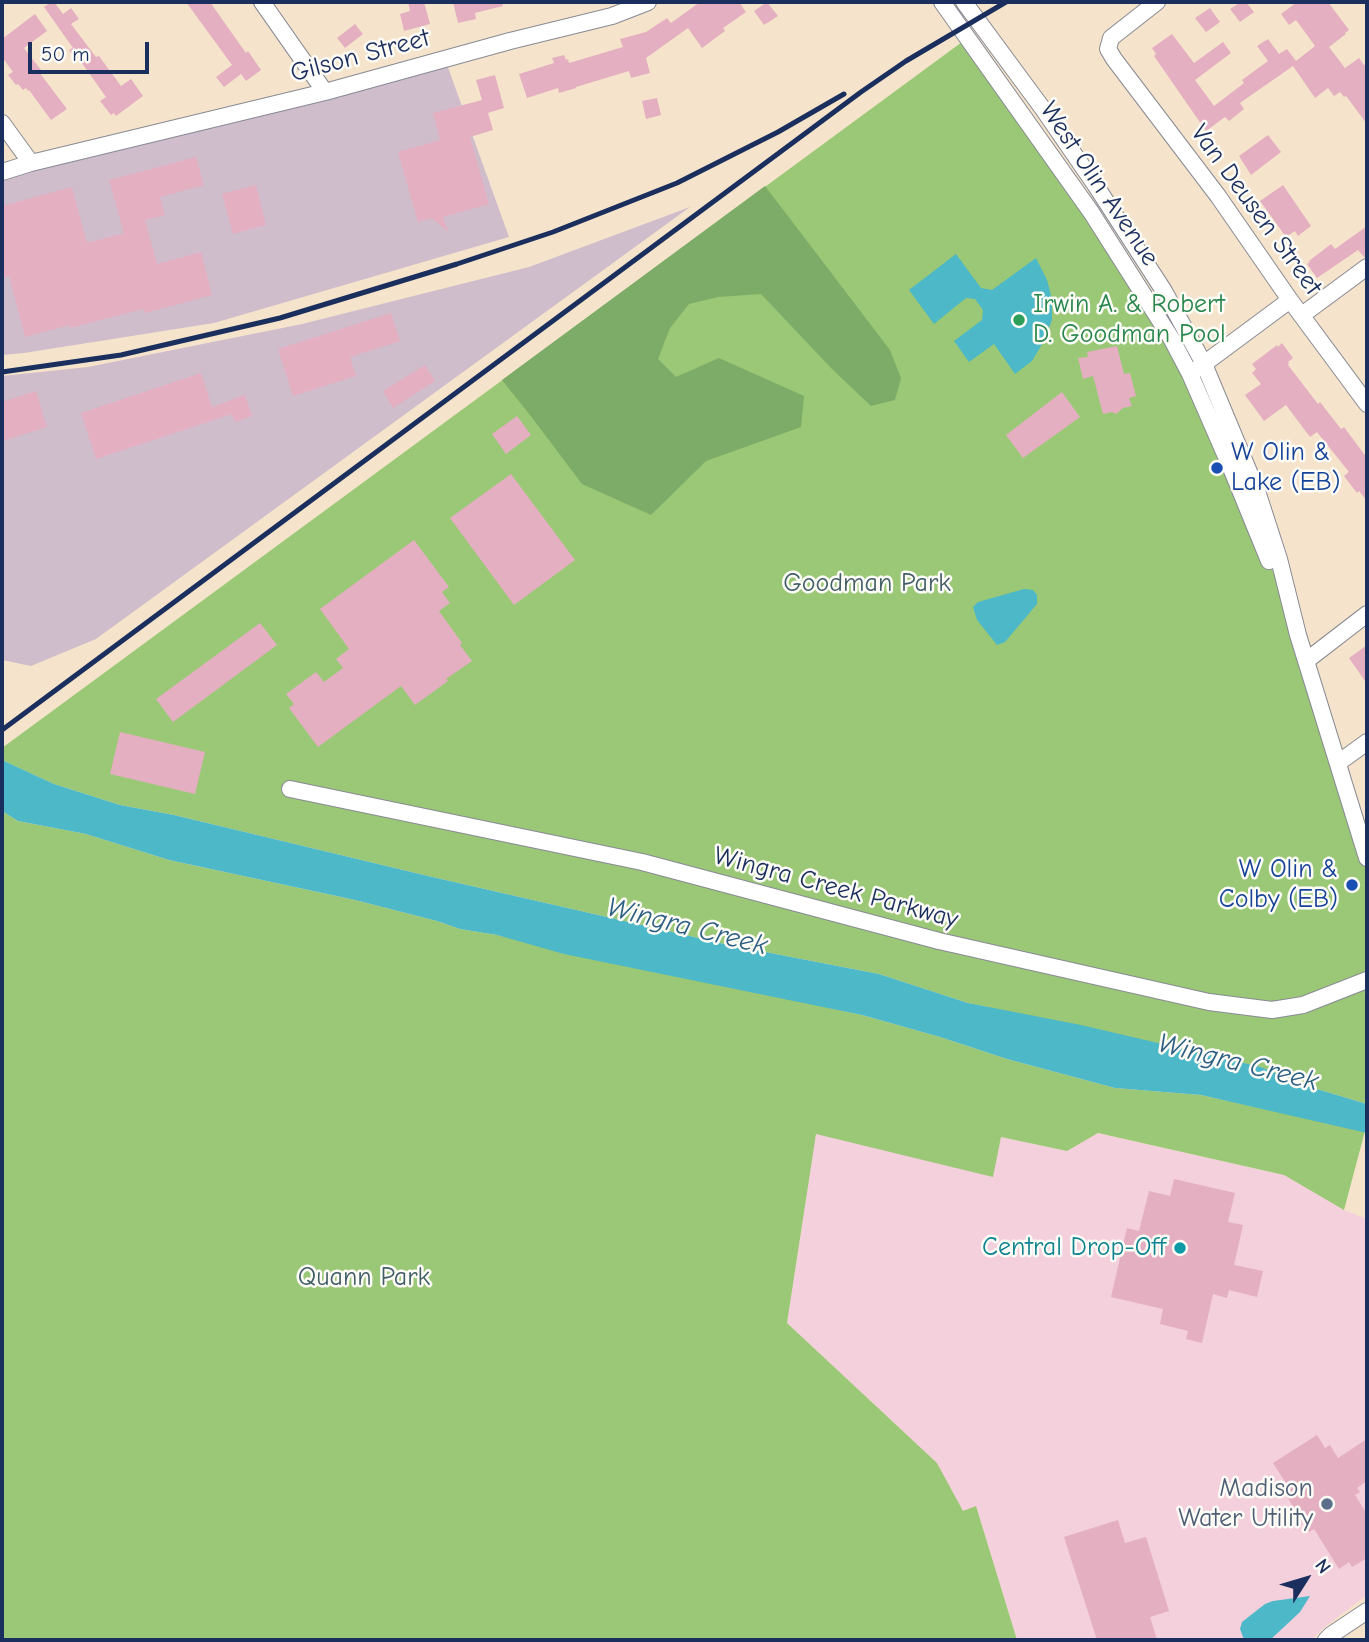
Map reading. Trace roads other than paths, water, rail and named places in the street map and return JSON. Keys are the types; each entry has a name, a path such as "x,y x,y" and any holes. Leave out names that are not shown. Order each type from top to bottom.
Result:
{"street":[{"path":"262,2 326,92"},
{"path":"602,2 612,16"},
{"name":"Gilson Street","path":"2,172 326,92 612,16 648,2"},
{"name":"West Olin Avenue","path":"942,2 1091,212 1171,338 1190,374 1231,468 1298,635"},
{"name":"West Olin Avenue","path":"964,2 1096,186 1164,292 1204,364 1257,491 1367,858"},
{"name":"Van Deusen Street","path":"1157,2 1111,38 1108,49 1367,404"},
{"path":"2,122 31,163"},
{"path":"1302,315 1367,267"},
{"path":"1190,374 1290,300"},
{"path":"1306,661 1367,614"},
{"path":"1338,763 1367,742"},
{"name":"Wingra Creek Parkway","path":"290,789 642,862 940,941 1209,1002 1272,1010 1303,1005 1367,980"},
{"path":"1326,1640 1367,1611"}],"water":[{"path":"956,254 981,288 992,290 1036,258 1047,280 1052,299 1052,320 1032,361 1015,374 994,344 969,362 954,341 982,320 983,310 975,299 966,298 934,324 909,290"},
{"path":"1024,589 1033,590 1037,595 1037,604 1005,642 997,645 977,620 973,607 978,602"},
{"name":"Wingra Creek","path":"2,760 54,784 120,805 174,815 729,945 879,974 968,1003 1081,1025 1261,1067 1310,1087 1367,1104 1367,1133 1201,1095 1115,1088 862,1015 564,954 355,900 169,860 86,834 18,821 2,811"},
{"path":"1310,1596 1300,1612 1270,1640 1245,1640 1243,1637 1240,1629 1242,1622 1265,1604"}],"railway":[{"path":"2,730 861,92 906,61 1006,2"},
{"path":"2,372 121,355 280,318 457,264 553,232 677,183 778,132 844,94"}],"place":[{"name":"Irwin A. & Robert D. Goodman Pool","path":"1019,320"},
{"name":"W Olin & Lake (EB)","path":"1217,468"},
{"name":"W Olin & Colby (EB)","path":"1352,885"},
{"name":"Central Drop-Off","path":"1180,1248"},
{"name":"Madison Water Utility","path":"1327,1504"}],"park label":[{"name":"Goodman Park","path":"867,584"},
{"name":"Quann Park","path":"364,1278"}]}
